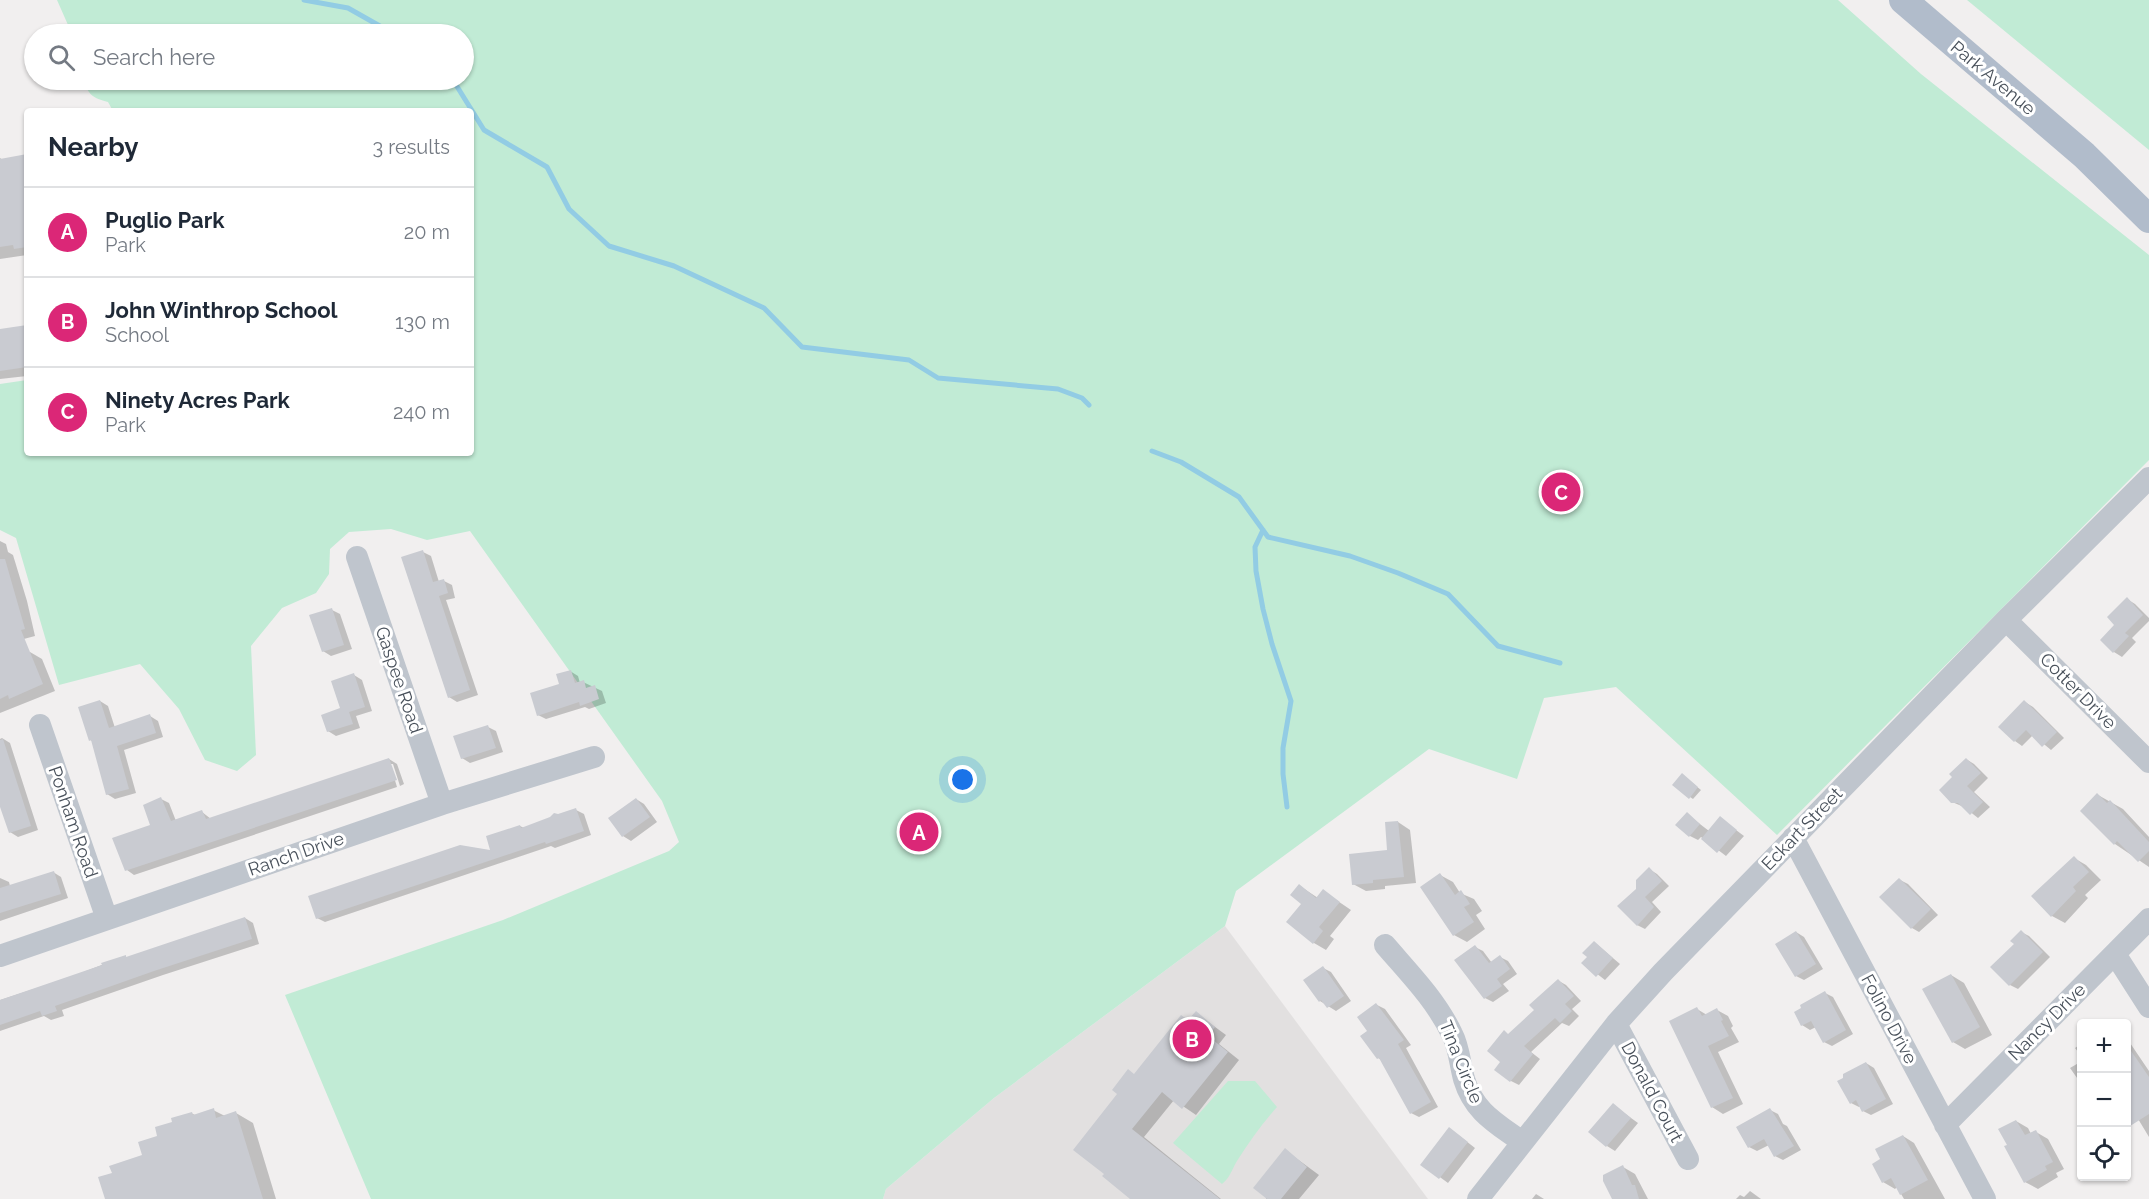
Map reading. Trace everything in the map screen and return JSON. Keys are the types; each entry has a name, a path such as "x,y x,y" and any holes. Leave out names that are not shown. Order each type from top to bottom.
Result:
{"main road":[{"name":"Park Avenue","path":"1903,0 2084,154 2149,219"},
{"name":"Park Avenue","path":"2084,154 2149,199"}],"street":[{"name":"Eckart Street","path":"1478,1199 1616,1024 1663,972 2006,620 2149,478"},
{"name":"Gaspee Road","path":"357,557 442,804"},
{"name":"Cotter Drive","path":"2006,620 2149,762"},
{"name":"Ponham Road","path":"39,724 107,919"},
{"name":"Ranch Drive","path":"0,956 442,804 594,757"},
{"name":"Folino Drive","path":"1792,838 1985,1199"},
{"name":"Nancy Drive","path":"1945,1125 2149,918"},
{"name":"Tina Circle","path":"1385,945 1443,1016 1454,1036 1465,1080 1478,1108 1522,1142"},
{"path":"2115,954 2149,1007"},
{"name":"Donald Court","path":"1616,1024 1688,1160"}],"shaded area":[{"path":"1225,926 1428,1199 883,1199 886,1189 994,1098"}],"green space":[{"path":"57,0 1838,0 1921,74 2149,255 2149,460 1777,835 1616,687 1544,698 1517,779 1429,749 1236,891 1225,926 994,1098 886,1189 883,1199 371,1199 285,995 503,920 669,851 679,842 662,801 470,531 427,540 391,529 349,532 330,549 329,574 316,593 282,608 251,646 256,755 237,771 205,760 179,709 140,664 59,685 16,538 0,530 0,384 24,380 24,456 474,456 474,108 111,108 108,102 95,97 88,90 474,90 474,24 68,24"},
{"path":"1967,0 2149,0 2149,150"},
{"path":"1228,1081 1255,1081 1277,1107 1251,1140 1222,1184 1173,1143"}],"building":[{"path":"24,155 24,247 14,249 13,245 0,247 0,159"},
{"path":"24,325 24,367 0,371 0,329"},
{"path":"423,550 433,582 444,579 448,593 439,596 470,690 448,698 401,557"},
{"path":"0,559 5,559 25,629 21,630 43,684 9,699 8,695 0,699"},
{"path":"2127,597 2143,615 2125,633 2129,636 2113,653 2100,640 2114,625 2107,617"},
{"path":"332,608 344,645 322,652 309,615"},
{"path":"571,670 575,683 584,680 586,688 595,685 599,699 580,706 579,702 537,716 530,693 559,684 556,674"},
{"path":"354,673 365,707 349,712 353,724 327,732 321,715 340,708 331,681"},
{"path":"100,700 109,728 150,714 156,733 117,746 129,789 106,795 91,740 89,741 78,707"},
{"path":"2024,700 2057,732 2042,747 2026,730 2014,742 1998,727"},
{"path":"488,725 496,748 461,759 453,736"},
{"path":"3,739 31,826 9,833 0,807 0,740"},
{"path":"389,758 397,780 125,871 112,838 150,825 143,805 161,797 171,821 202,810 206,819"},
{"path":"1966,758 1981,773 1967,786 1983,802 1970,815 1958,803 1951,803 1939,790 1952,777 1949,774"},
{"path":"1682,773 1698,787 1689,799 1672,785"},
{"path":"2097,793 2107,803 2110,800 2149,842 2149,851 2138,862 2117,841 2114,845 2080,811"},
{"path":"636,798 650,817 622,837 608,818"},
{"path":"576,808 584,831 316,919 308,896 460,845 490,850 486,836 520,825 521,828 550,817 554,813 558,814"},
{"path":"1687,812 1700,824 1689,837 1675,825"},
{"path":"1720,816 1737,830 1717,853 1701,839"},
{"path":"1398,821 1404,877 1352,885 1349,854 1387,850 1385,822"},
{"path":"2074,856 2089,872 2073,887 2076,891 2051,917 2031,896"},
{"path":"1649,867 1662,881 1645,897 1654,907 1637,926 1617,906 1636,889 1636,880"},
{"path":"54,871 61,894 0,913 0,888"},
{"path":"1440,873 1455,895 1461,890 1470,904 1464,907 1474,922 1453,936 1420,887"},
{"path":"1899,878 1931,909 1911,929 1879,897"},
{"path":"1299,884 1316,898 1323,889 1340,902 1319,927 1323,931 1313,944 1286,922 1301,904 1290,895"},
{"path":"245,917 252,939 55,1006 57,1011 42,1016 40,1011 0,1025 0,1000 102,965 101,963 126,955 126,957"},
{"path":"2021,930 2043,952 2009,986 1990,967 2014,944 2010,941"},
{"path":"1796,931 1816,964 1795,977 1775,944"},
{"path":"1594,941 1613,958 1596,977 1581,963 1587,957 1582,953"},
{"path":"1475,945 1489,963 1500,955 1510,969 1497,979 1502,986 1484,999 1454,960"},
{"path":"1323,966 1344,996 1327,1008 1321,1000 1319,1002 1303,980"},
{"path":"1951,974 1980,1027 1952,1043 1922,989"},
{"path":"1558,979 1574,996 1565,1004 1572,1011 1560,1023 1555,1018 1524,1046 1533,1054 1510,1082 1494,1070 1500,1062 1487,1051 1504,1030 1508,1034 1534,1010 1529,1005"},
{"path":"1825,991 1846,1030 1823,1043 1811,1021 1801,1026 1794,1012 1801,1008 1800,1005"},
{"path":"1376,1003 1404,1040 1398,1044 1431,1102 1410,1114 1379,1058 1377,1059 1360,1036 1367,1031 1357,1017"},
{"path":"1697,1007 1702,1016 1717,1008 1729,1036 1708,1046 1733,1098 1711,1108 1669,1021"},
{"path":"1196,1011 1215,1027 1208,1036 1228,1052 1182,1109 1162,1092 1132,1129 1220,1199 1130,1199 1102,1176 1104,1174 1073,1150 1117,1094 1112,1090 1128,1069 1134,1074 1181,1015 1188,1020"},
{"path":"2131,1051 2149,1077 2149,1114 2131,1125"},
{"path":"1866,1062 1886,1099 1862,1112 1856,1100 1850,1104 1837,1081 1843,1078 1843,1074"},
{"path":"1613,1103 1631,1118 1606,1147 1588,1132"},
{"path":"214,1108 216,1118 236,1111 263,1199 105,1199 98,1177 112,1173 109,1166 142,1155 138,1142 157,1136 155,1127 172,1122 171,1118 192,1112 193,1115"},
{"path":"1770,1108 1794,1146 1774,1157 1764,1139 1748,1148 1736,1127"},
{"path":"2016,1120 2025,1135 2036,1130 2053,1162 2045,1166 2047,1170 2024,1183 2004,1146 2007,1145 1998,1129"},
{"path":"1449,1127 1468,1142 1439,1179 1420,1165"},
{"path":"1903,1135 1928,1180 1900,1195 1891,1178 1882,1183 1872,1164 1880,1159 1875,1149"},
{"path":"1285,1148 1307,1167 1281,1199 1267,1199 1253,1188"},
{"path":"1623,1165 1632,1185 1635,1185 1639,1199 1612,1199 1603,1181 1603,1175"}],"waterway":[{"path":"304,0 348,8 376,24"},
{"path":"459,90 470,108"},
{"path":"474,114 484,130 547,167 569,209 609,246 674,266 764,308 802,347 909,360 938,378 1058,389 1082,398 1089,405"},
{"path":"1152,451 1181,462 1239,497 1268,537 1350,556 1448,594 1498,646 1560,663"},
{"path":"1263,530 1255,547 1256,571 1272,644 1291,701 1283,748 1287,807"}],"place":[{"name":"Ninety Acres Park","path":"1561,492"},
{"name":"Puglio Park","path":"919,832"},
{"name":"John Winthrop School","path":"1192,1039"}]}
